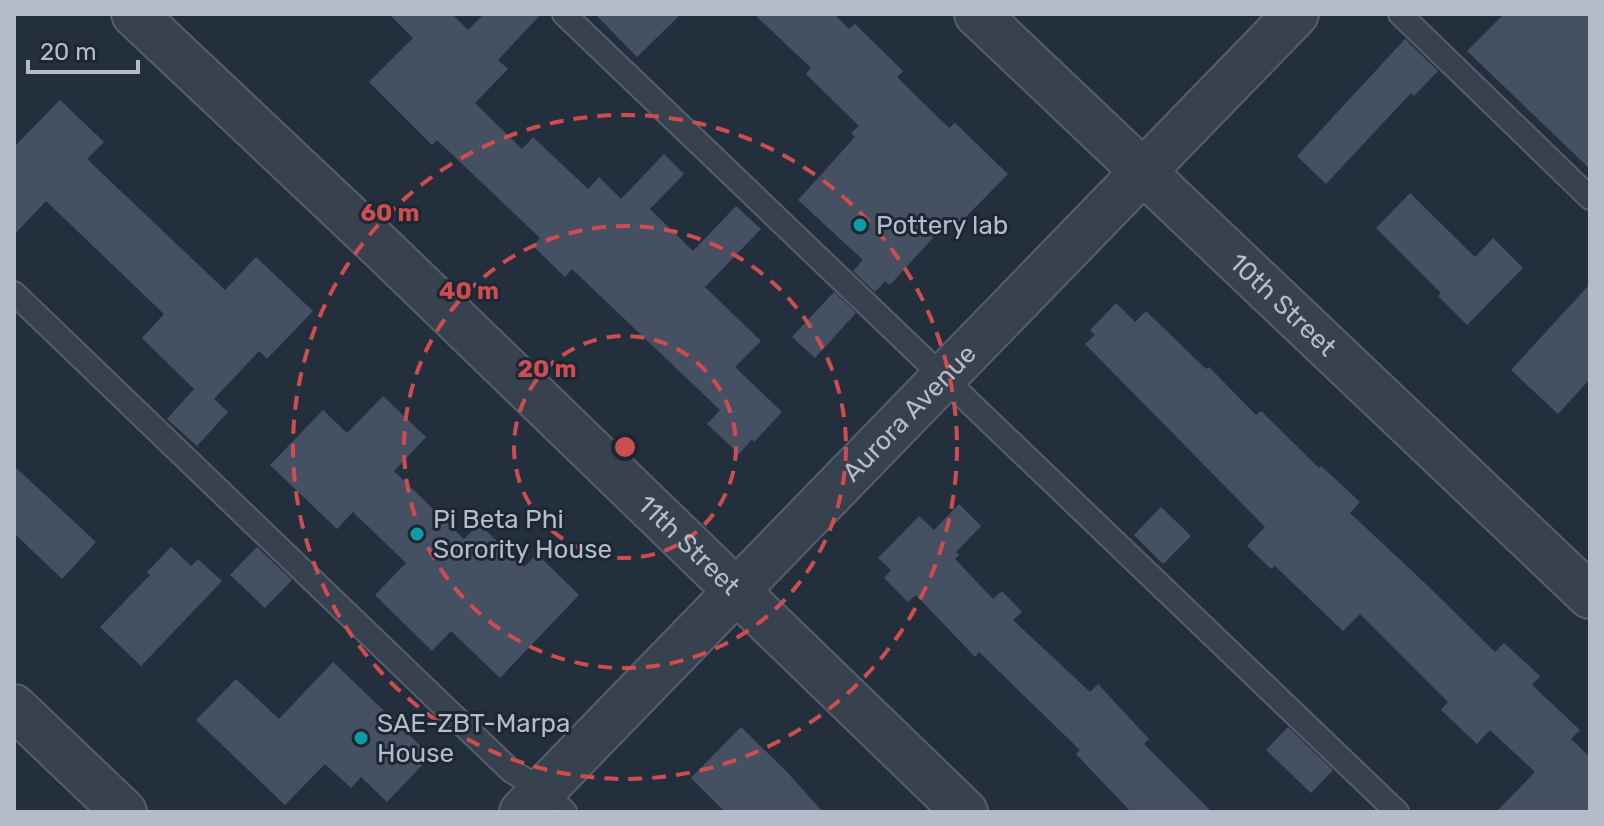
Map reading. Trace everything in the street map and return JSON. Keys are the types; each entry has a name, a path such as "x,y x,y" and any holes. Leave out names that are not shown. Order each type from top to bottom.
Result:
{"street":[{"name":"11th Street","path":"134,14 965,812"},
{"name":"10th Street","path":"977,14 1590,596"},
{"name":"Aurora Avenue","path":"543,805 737,590 1296,14"},
{"path":"14,707 124,812"}],"lane":[{"path":"564,14 1397,812"},
{"path":"1400,14 1590,198"},
{"path":"14,293 543,805"}],"building":[{"path":"389,14 452,14 468,30 484,14 541,14 498,60 508,69 475,103 522,149 533,137 588,189 599,177 621,199 664,154 684,174 650,209 693,251 736,206 761,229 705,287 761,341 735,367 782,412 754,442 752,439 739,454 707,424 720,410 572,269 565,277 533,246 540,238 437,140 432,145 369,82 413,38"},
{"path":"595,14 681,14 637,57"},
{"path":"754,14 834,14 849,29 855,24 903,71 897,77 949,128 955,123 1008,174 958,225 951,218 890,285 885,281 875,292 853,271 863,260 798,200 855,137 851,133 859,126 806,74 811,68"},
{"path":"1504,14 1590,14 1590,169 1467,51"},
{"path":"1405,39 1438,71 1414,96 1411,93 1326,184 1297,156"},
{"path":"60,100 104,142 87,159 225,290 256,257 313,311 267,359 259,351 214,399 228,412 197,446 167,419 194,389 142,338 164,314 46,201 14,235 14,147"},
{"path":"1410,193 1475,257 1493,238 1523,268 1467,325 1438,296 1441,293 1376,228"},
{"path":"1590,284 1590,379 1558,414 1511,370"},
{"path":"834,292 856,313 815,358 792,337"},
{"path":"1116,303 1135,322 1146,311 1206,369 1209,367 1256,415 1261,411 1319,468 1321,466 1360,502 1350,513 1495,652 1504,643 1540,676 1532,685 1580,730 1571,739 1590,757 1590,812 1496,812 1535,772 1490,730 1477,744 1441,710 1448,702 1360,614 1343,631 1275,566 1271,569 1247,546 1265,527 1085,344 1095,335 1090,330"},
{"name":"Pi Beta Phi Sorority House","path":"383,396 426,437 394,471 464,539 479,524 524,567 537,554 579,595 500,678 451,631 432,651 375,595 406,563 353,512 337,529 270,465 323,410 347,433"},
{"path":"14,466 96,542 62,579 14,533"},
{"path":"959,504 981,526 956,552 959,555 955,559 993,599 1002,591 1022,612 1013,620 1090,692 1098,684 1149,739 1144,744 1212,812 1131,812 1076,754 1080,750 979,652 975,657 916,595 908,602 884,578 891,570 878,558 919,516 934,530"},
{"path":"1161,507 1191,536 1163,564 1134,535"},
{"path":"171,547 191,566 198,559 222,581 141,666 100,627 150,575 147,572"},
{"path":"257,547 292,580 265,608 230,575"},
{"name":"SAE-ZBT-Marpa House","path":"333,662 431,756 387,802 361,777 351,788 325,764 285,805 196,720 236,679 279,719"},
{"path":"741,727 823,812 725,812 691,778"},
{"path":"1288,727 1333,770 1311,793 1266,750"}],"place":[{"name":"Pottery lab","path":"860,225"},
{"name":"Pi Beta Phi Sorority House","path":"417,534"},
{"name":"SAE-ZBT-Marpa House","path":"361,738"}]}
